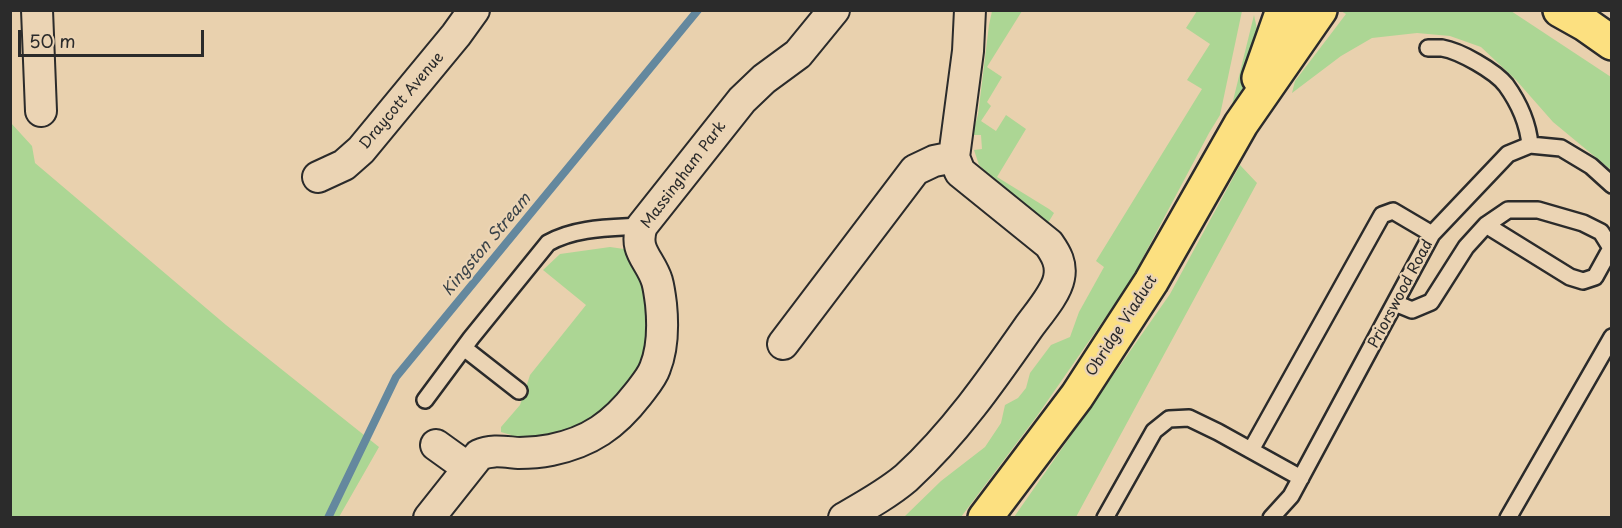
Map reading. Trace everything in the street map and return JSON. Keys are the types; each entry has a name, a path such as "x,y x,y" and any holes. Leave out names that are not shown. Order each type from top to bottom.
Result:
{"main road":[{"name":"Obridge Viaduct","path":"1241,124 1283,10"},
{"name":"Obridge Viaduct","path":"985,518 1077,396 1151,282 1241,124 1320,10"},
{"path":"1572,15 1611,43"}],"street":[{"path":"37,10 41,111"},
{"name":"Draycott Avenue","path":"318,177 344,165 361,150 474,10"},
{"name":"Massingham Park","path":"429,518 479,455 486,452 519,453 550,450 587,439 599,433 621,415 646,384 655,368 662,324 657,280 641,250 638,237 642,226 742,100 764,79 798,54 834,10"},
{"path":"844,518 872,502 904,479 936,448 976,401 1057,285 1060,274 1060,264 1056,253 1049,244 960,172 954,157 967,61 969,10"},
{"path":"783,344 915,170 934,161 954,157"},
{"path":"436,445 468,468"}],"lane":[{"path":"1428,48 1444,48 1479,63 1505,84 1521,110 1530,145 1561,148 1591,166 1611,185"},
{"name":"Priorswood Road","path":"1271,518 1292,496 1432,234 1508,154 1530,145"},
{"path":"1395,303 1412,310 1431,302 1466,247 1486,225 1508,210 1538,210 1583,223 1601,232 1611,248 1595,277 1583,281 1570,277 1486,225"},
{"path":"1251,450 1382,215 1393,211 1432,234"},
{"path":"425,400 548,243 557,238 597,229 642,226"},
{"path":"1508,518 1611,337"},
{"path":"464,348 519,391"},
{"path":"1105,518 1154,431 1169,419 1189,418 1301,478"}],"green space":[{"path":"992,11 1022,11 987,67 1002,77 987,102 991,106 981,121 996,131 1006,115 1026,129 997,177 1054,213 1048,223 979,165 974,150 982,149 981,135 972,135 978,115"},
{"path":"1197,11 1242,11 1220,115 1130,282 1037,416 961,517 904,517 941,481 985,447 1001,423 1005,405 1018,398 1026,388 1030,373 1051,345 1070,337 1079,312 1104,267 1096,261 1202,89 1187,80 1210,44 1186,28"},
{"path":"1341,11 1511,11 1611,77 1611,170 1553,122 1516,80 1481,47 1450,36 1417,33 1372,38 1341,56 1292,93 1295,81 1346,14"},
{"path":"1254,15 1260,43 1243,89 1231,109"},
{"path":"11,123 32,146 35,163 226,325 379,447 339,517 11,517"},
{"path":"1240,165 1257,183 1076,517 1014,517 1170,294"},
{"path":"610,247 624,249 636,266 645,288 651,318 640,366 627,392 611,409 567,435 511,441 511,435 501,432 501,427 520,405 530,375 586,305 543,270 560,254"}],"waterway":[{"name":"Kingston Stream","path":"328,518 396,377 698,10"}]}
